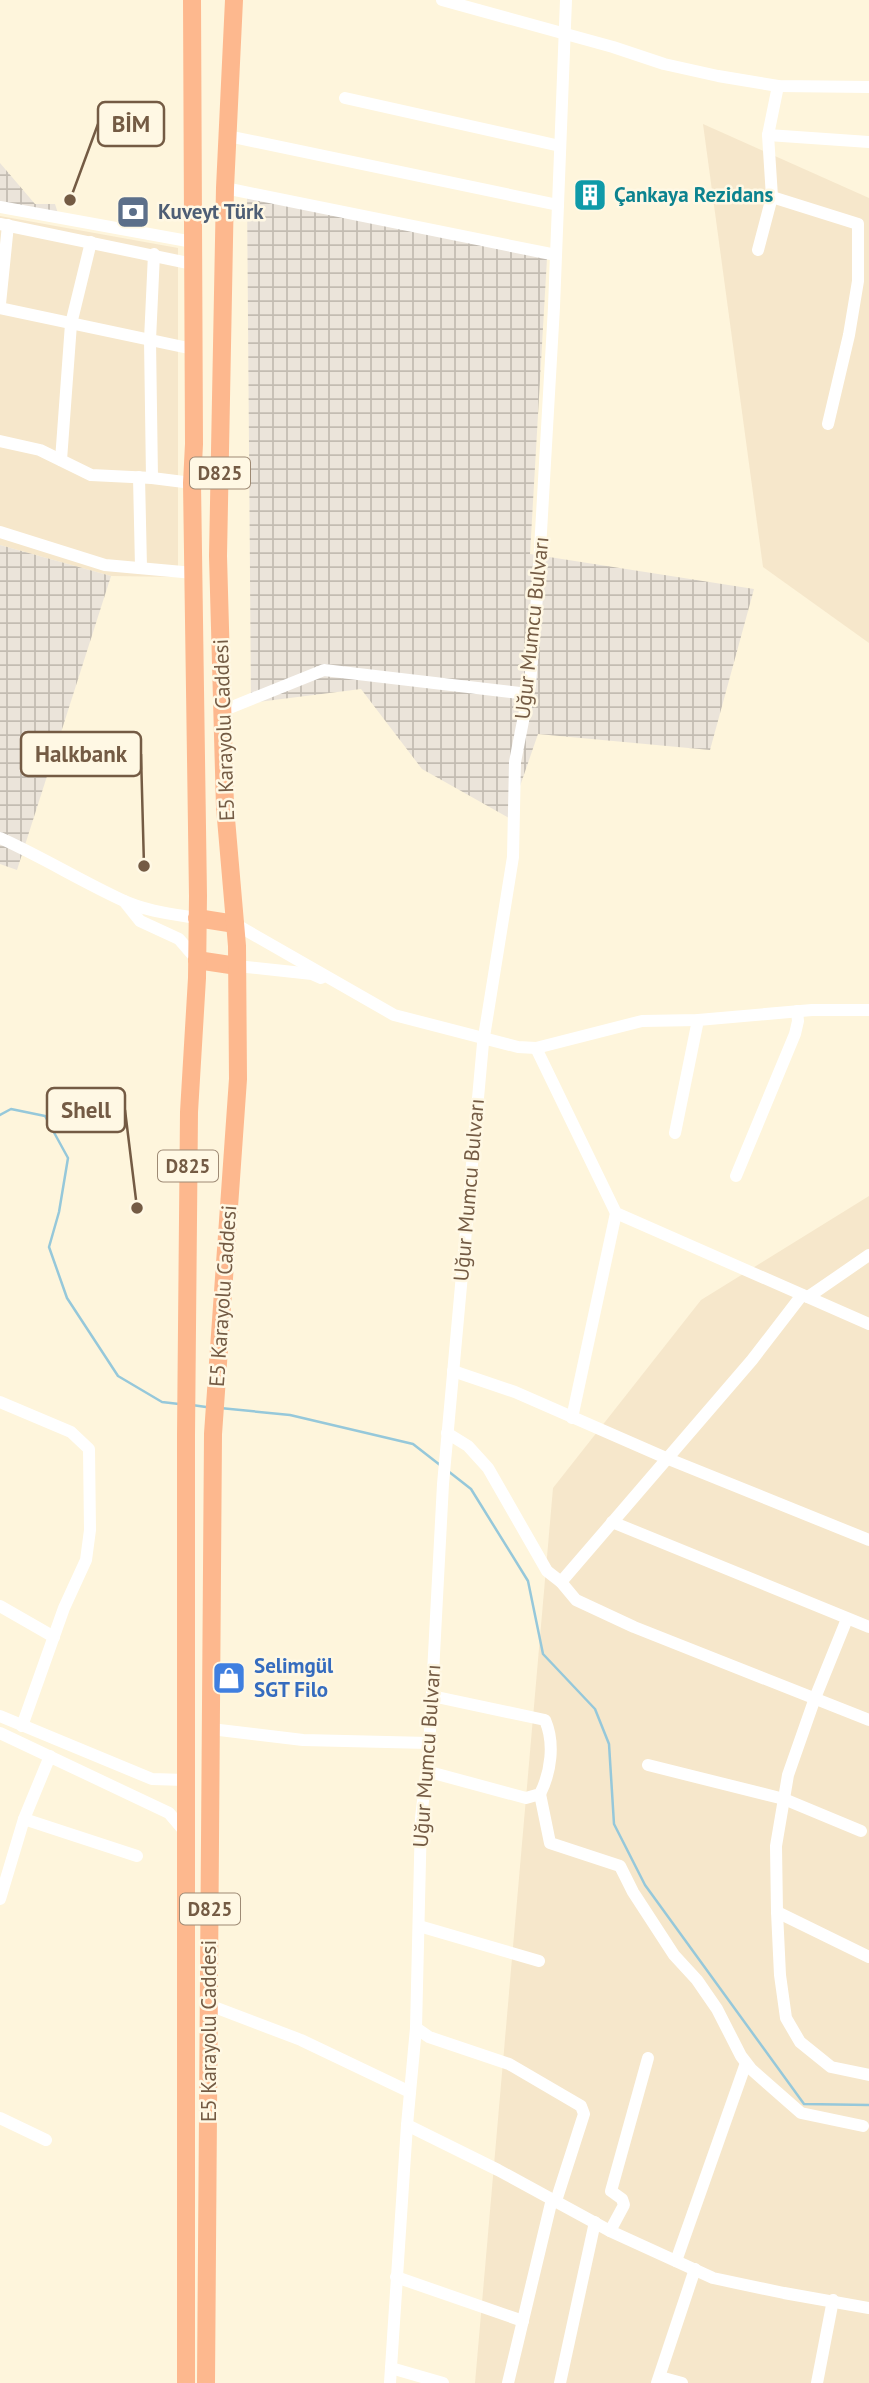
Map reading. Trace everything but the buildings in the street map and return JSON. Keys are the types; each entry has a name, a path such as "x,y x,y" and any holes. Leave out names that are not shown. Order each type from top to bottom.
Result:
{"highway":[{"name":"E5 Karayolu Caddesi","path":"187,2383 186,1435 189,1112 197,960 192,483 192,0"},
{"name":"E5 Karayolu Caddesi","path":"206,2383 213,1434 238,1079 237,966 225,807 218,556 225,188 234,0"},
{"path":"197,918 235,924"},
{"path":"197,960 237,966"}],"street":[{"path":"442,0 664,64 718,76 779,86 869,87"},
{"name":"Uğur Mumcu Bulvarı","path":"390,2383 416,2028 421,1818 429,1742 447,1433 484,1038 513,857 515,762 528,694 538,584 556,255 566,0"},
{"path":"758,250 772,197 768,135 779,86"},
{"path":"345,98 560,146"},
{"path":"768,135 869,142"},
{"path":"228,136 558,205"},
{"path":"225,188 556,255"},
{"path":"772,197 858,224 858,281 849,335 828,424"},
{"path":"0,207 193,242"},
{"path":"193,264 4,225 0,305 71,324 193,349"},
{"path":"61,460 71,324 91,242"},
{"path":"141,567 154,254"},
{"path":"0,441 40,450 91,475 145,477 192,483"},
{"path":"0,532 105,565 194,573"},
{"path":"222,711 324,670 528,694"},
{"path":"0,838 124,901 161,912 197,918"},
{"path":"124,901 140,921 179,939 197,960"},
{"path":"235,924 394,1016 518,1047 536,1048 642,1021 698,1020 797,1011 869,1010"},
{"path":"237,966 312,974 348,988"},
{"path":"736,1176 795,1034 797,1011"},
{"path":"675,1133 698,1020"},
{"path":"536,1048 615,1213 572,1418"},
{"path":"615,1213 869,1324"},
{"path":"561,1582 805,1296 869,1255"},
{"path":"453,1371 515,1392 666,1458 869,1540"},
{"path":"0,1402 71,1432 89,1449 90,1530 86,1560 54,1637 22,1726"},
{"path":"447,1433 468,1446 488,1468 547,1571 561,1582 576,1600 634,1627 869,1720"},
{"path":"612,1522 869,1628"},
{"path":"0,1606 54,1637"},
{"path":"847,1619 788,1775 776,1846 780,1975 786,2018 800,2042 831,2067 869,2075"},
{"path":"432,1696 545,1720 550,1731 551,1753 547,1780 540,1794 550,1843 620,1866 633,1892 674,1955 697,1980 717,2008 746,2063 776,2093 801,2113 863,2126"},
{"path":"0,1716 152,1779 186,1780"},
{"path":"211,1729 303,1741 429,1742"},
{"path":"0,1733 169,1813 186,1833"},
{"path":"0,1899 24,1819 50,1756"},
{"path":"648,1765 784,1799 861,1831"},
{"path":"426,1771 526,1798 540,1794"},
{"path":"24,1819 137,1856"},
{"path":"777,1912 869,1957"},
{"path":"419,1926 539,1961"},
{"path":"209,2005 301,2040 410,2092"},
{"path":"416,2028 429,2037 509,2064 580,2106 584,2114 554,2200 508,2383"},
{"path":"610,2231 624,2205 622,2199 611,2191 648,2058"},
{"path":"676,2261 746,2063"},
{"path":"0,2118 46,2140"},
{"path":"407,2125 610,2231 713,2278 869,2308"},
{"path":"560,2383 595,2222"},
{"path":"682,2383 658,2380 695,2269"},
{"path":"396,2277 523,2320"},
{"path":"817,2383 834,2300"},
{"path":"391,2368 443,2383"}],"shaded area":[{"path":"703,124 869,198 869,643 763,567"},
{"path":"0,163 35,204 55,204 60,220 0,212"},
{"path":"247,191 547,258 530,554 754,589 710,750 538,734 509,818 422,769 361,689 251,703"},
{"path":"0,216 178,248 178,577 111,576 0,545"},
{"path":"0,545 111,576 17,870 0,864"},
{"path":"869,1196 869,2383 475,2383 553,1488 701,1300"}],"waterway":[{"path":"0,1115 11,1109 45,1116 68,1158 59,1212 49,1247 67,1298 118,1376 162,1402 179,1404"},
{"path":"192,1405 206,1407"},
{"path":"220,1408 290,1415 413,1444 440,1465"},
{"path":"448,1471 471,1489 528,1581 543,1654 595,1709 609,1744 614,1824 645,1885 804,2104 869,2105"}],"place":[{"name":"Çankaya Rezidans","path":"590,195"},
{"name":"BİM","path":"70,200"},
{"name":"Kuveyt Türk","path":"133,212"},
{"name":"Halkbank","path":"144,866"},
{"name":"Shell","path":"137,1208"},
{"name":"Selimgül SGT Filo","path":"229,1678"}]}
